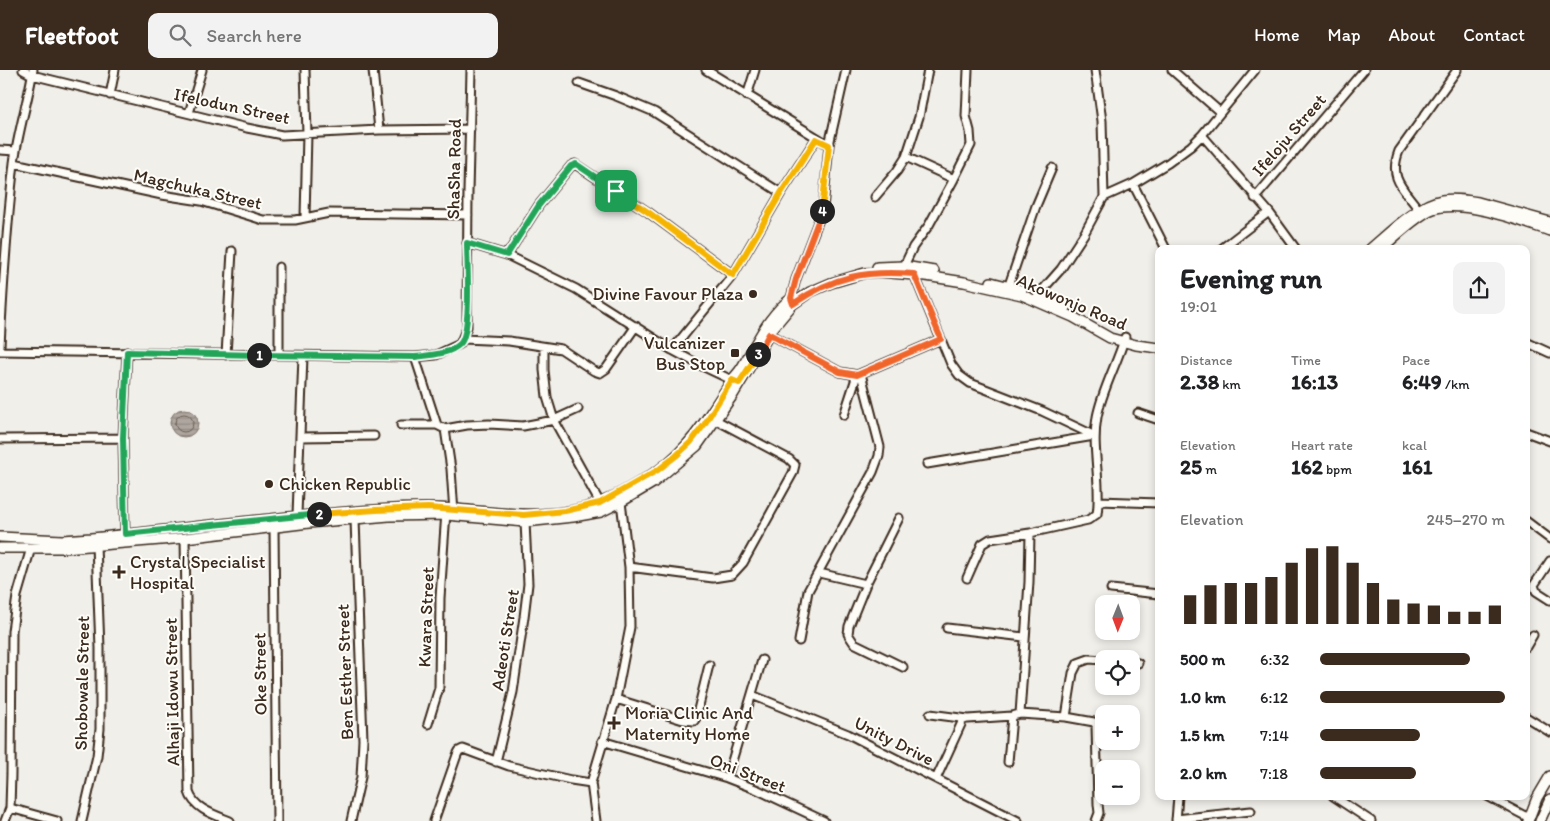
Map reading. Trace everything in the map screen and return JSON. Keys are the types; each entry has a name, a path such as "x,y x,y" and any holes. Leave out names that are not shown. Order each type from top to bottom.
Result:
{"main road":[{"path":"1375,245 1419,210 1441,200 1466,200 1550,222"},
{"path":"1386,245 1421,217 1433,210 1452,207 1490,213 1550,231"},
{"name":"Akowonjo Road","path":"0,548 64,548 185,538 263,524 297,515 376,510 428,508 450,513 525,522 600,512 653,483 697,446 716,420 742,367 763,329 775,313 809,286 851,271 904,266 1009,285 1052,301 1124,339"},
{"name":"Akowonjo Road","path":"0,537 62,540 263,524 274,528 389,516 450,513 524,515 565,511 600,503 658,470 691,442 792,301 850,276 879,272 914,274 964,282 1022,295 1073,317 1110,338 1155,344"},
{"path":"20,548 21,538"},
{"path":"1528,819 1537,798 1550,776"},
{"path":"1540,821 1550,799"}],"street":[{"name":"Ifelodun Street","path":"23,70 110,95 282,135 470,128"},
{"path":"110,95 115,70"},
{"path":"189,113 202,70"},
{"path":"305,70 307,134 305,218"},
{"path":"373,70 379,130"},
{"name":"ShaSha Road","path":"463,339 467,327 471,70"},
{"path":"706,70 816,139 829,145"},
{"path":"747,96 755,70"},
{"path":"792,301 823,209 829,145 846,70"},
{"path":"875,197 898,171 906,157 919,117 928,70"},
{"path":"904,266 913,247 929,225 971,145 966,116 968,70"},
{"path":"1038,295 1062,269 1104,197 1102,120 1095,70"},
{"path":"1172,70 1220,112"},
{"path":"1104,197 1133,184 1168,163 1191,146 1202,136 1254,70"},
{"name":"Ifeloju Street","path":"1255,198 1364,70"},
{"path":"1419,210 1397,180 1395,162 1399,151 1457,70"},
{"path":"0,346 3,287 14,163 23,112 33,73"},
{"path":"580,83 654,112 781,193"},
{"path":"1202,136 1269,212 1293,245"},
{"path":"672,350 733,275 781,193 816,139"},
{"path":"0,150 16,151"},
{"path":"906,157 954,179"},
{"name":"Magchuka Street","path":"14,163 162,196 201,201 263,220 295,220 329,213 468,215"},
{"path":"507,255 539,205 571,166 576,164 648,212 733,275"},
{"path":"1009,285 1036,206 1052,168"},
{"path":"1133,184 1164,245"},
{"path":"1226,245 1269,212"},
{"path":"467,243 507,255 576,289 672,350 700,366 736,381"},
{"path":"226,354 232,251"},
{"path":"279,268 279,355"},
{"path":"914,274 951,364 958,375 970,383 1042,411 1095,436"},
{"path":"0,351 415,357 436,355 447,351 460,344 463,339 509,341 561,349 594,371 600,372 606,369 636,326"},
{"path":"769,334 840,372 859,374 941,339"},
{"path":"967,578 982,544 990,539 1030,533 1088,520 1097,514 1099,501 1095,436 1097,417 1124,339"},
{"path":"1530,344 1550,353"},
{"path":"544,346 546,388 554,420 600,503"},
{"path":"125,534 123,438 127,352"},
{"path":"297,515 303,356"},
{"path":"415,357 437,425"},
{"path":"844,415 859,374"},
{"path":"800,641 808,591 873,472 879,456 880,447 859,374"},
{"path":"401,425 437,425 445,429 489,424 522,426 554,420 578,409"},
{"path":"1138,413 1155,419"},
{"path":"629,567 713,578 732,575 743,563 790,478 795,465 789,458 716,420"},
{"name":"Kwara Street","path":"428,724 439,688 440,598 450,513 451,469 445,429"},
{"path":"1530,434 1550,441"},
{"path":"300,438 374,436"},
{"path":"928,464 1095,436"},
{"path":"0,439 123,438"},
{"path":"1099,501 1155,503"},
{"path":"596,821 591,783 616,699 630,627 629,567 621,502"},
{"path":"899,518 866,584 849,626 848,634 854,643 904,667"},
{"name":"Ben Esther Street","path":"351,821 361,777 363,740 354,520"},
{"name":"Adeoti Street","path":"496,762 513,692 526,609 528,584 525,522"},
{"path":"1530,524 1550,540"},
{"name":"Oke Street","path":"274,528 277,821"},
{"path":"1020,714 1029,582 1030,533"},
{"name":"Alhaji Idowu Street","path":"185,538 189,792 194,803 210,813 230,821"},
{"name":"Shobowale Street","path":"82,821 97,756 100,729 100,648 96,545"},
{"path":"5,821 10,808 12,631 17,596 31,548"},
{"path":"1550,561 1534,585 1536,591 1550,600"},
{"path":"819,573 866,584"},
{"path":"1111,589 1155,594"},
{"path":"947,628 1024,637"},
{"path":"1530,640 1533,635"},
{"path":"1066,716 1073,673 1078,663 1089,659 1095,659"},
{"path":"727,778 762,660"},
{"path":"616,699 683,720 694,721 709,665"},
{"name":"Unity Drive","path":"752,695 848,734 1018,821"},
{"path":"930,714 968,718 1020,714 1066,716 1094,722 1096,725 1098,804 1100,812 1096,821"},
{"path":"1008,762 1012,716"},
{"path":"936,779 963,720 968,718"},
{"path":"1530,720 1550,732"},
{"name":"Oni Street","path":"602,741 727,778 758,790 824,821"},
{"path":"434,821 459,751 463,749 509,766 591,783"},
{"path":"1178,800 1176,820 1251,811"},
{"path":"1339,800 1371,821"},
{"path":"1495,800 1528,819"},
{"path":"10,808 57,821"}],"water":[{"path":"184,409 194,413 198,423 194,433 184,437 174,433 170,423 174,413"}],"place":[{"name":"Divine Favour Plaza","path":"753,294"},
{"name":"Vulcanizer Bus Stop","path":"735,353"},
{"name":"Chicken Republic","path":"269,484"},
{"name":"Crystal Specialist Hospital","path":"119,572"},
{"name":"Moria Clinic And Maternity Home","path":"614,723"}],"route":[{"path":"816,139 829,145 823,209 796,279 791,298 793,304 810,292 850,276 879,272 914,274 941,339 857,375 840,372 769,334 739,383 732,380 704,425 691,442 676,456 658,470 624,490 600,503 582,508 524,515 428,508 376,510 297,515 125,534 123,438 127,352 415,357 436,355 460,344 467,327 467,243 507,255 539,205 571,166 576,164 616,191 648,212 733,275 781,193 816,139"}]}
